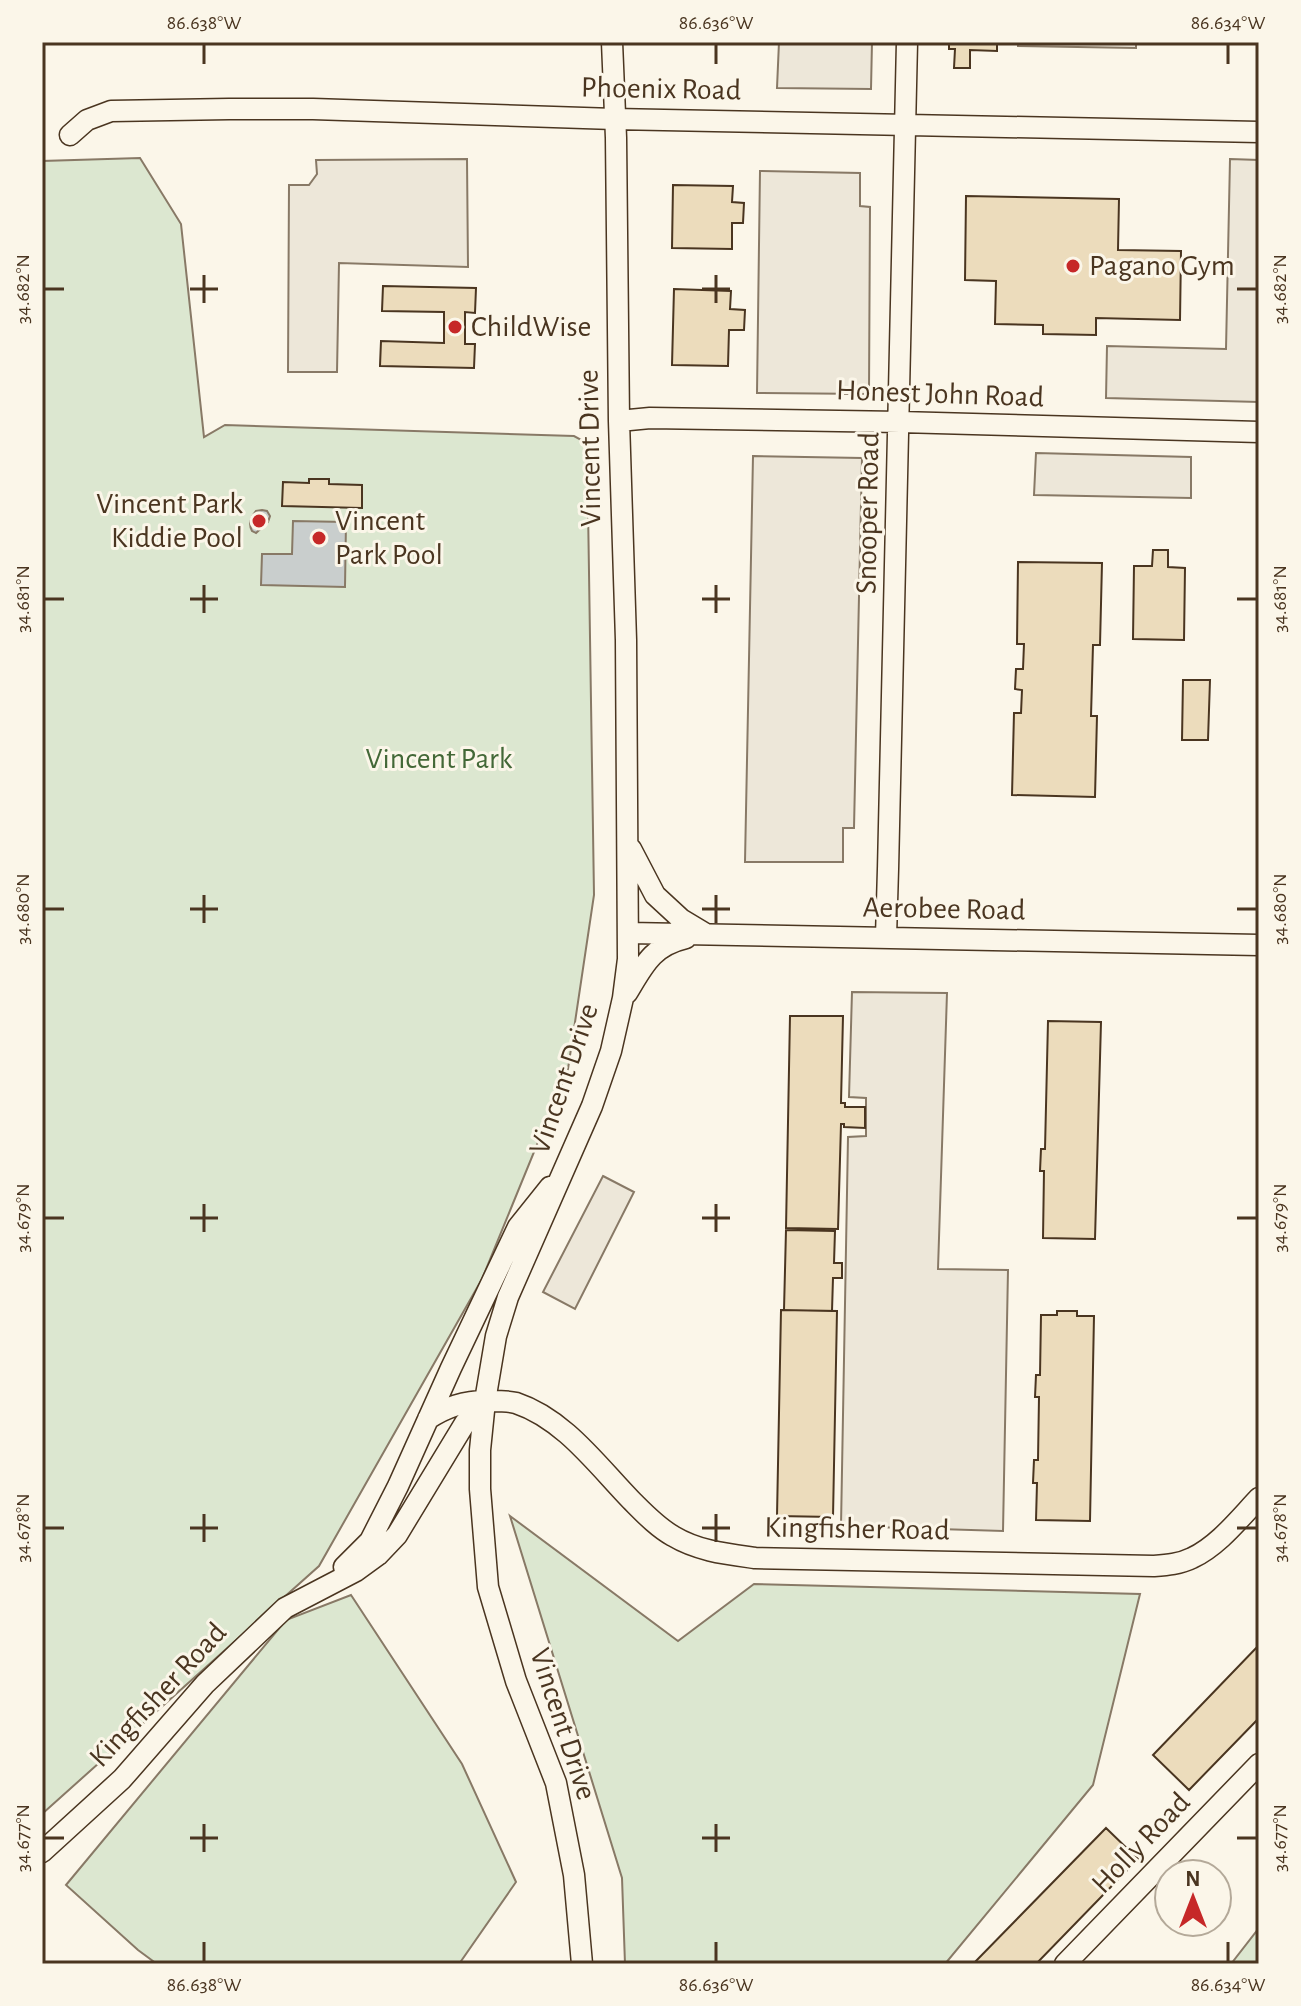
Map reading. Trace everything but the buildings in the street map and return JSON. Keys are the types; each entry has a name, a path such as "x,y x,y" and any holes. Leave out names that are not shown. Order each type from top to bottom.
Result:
{"street":[{"name":"Vincent Drive","path":"582,1964 574,1875 556,1783 516,1681 488,1587 480,1450 496,1336 508,1297 592,1106 611,1051 628,959 626,640 612,42"},
{"name":"Snooper Road","path":"886,937 907,42"},
{"name":"Phoenix Road","path":"70,135 87,120 111,111 313,109 614,119 1259,132"},
{"name":"Honest John Road","path":"619,421 650,418 900,422 1259,432"},
{"path":"629,844 655,895 681,919 706,934"},
{"name":"Aerobee Road","path":"629,933 1259,945"},
{"path":"623,998 650,956 681,939 706,934"},
{"name":"Kingfisher Road","path":"324,1587 370,1541 518,1227 568,1165"},
{"name":"Kingfisher Road","path":"428,1419 460,1403 485,1401 513,1402 539,1413 558,1425 647,1516 672,1536 707,1552 755,1558 1173,1564 1193,1558 1215,1542 1259,1498"},
{"name":"Kingfisher Road","path":"42,1852 122,1779 205,1684 285,1608 356,1571 378,1555 397,1535 465,1423 485,1401"},
{"name":"Holly Road","path":"1065,1964 1259,1764"}],"green space":[{"name":"Vincent Park","path":"140,158 181,224 204,437 225,425 574,436 587,443 594,895 568,1069 482,1279 319,1566 42,1814 42,161"},
{"path":"510,1516 678,1641 754,1584 1140,1594 1093,1785 945,1964 625,1964 622,1878"},
{"path":"351,1595 462,1764 516,1882 459,1964 157,1964 66,1885 286,1620"},
{"path":"1259,1928 1259,1964 1231,1964"}],"shaded area":[{"path":"779,42 872,42 871,89 777,88"},
{"path":"1018,42 1136,42 1136,48 1018,46"},
{"path":"467,159 468,267 339,263 337,372 288,372 289,185 309,185 317,174 316,160"},
{"path":"1230,159 1259,160 1259,402 1106,398 1107,346 1226,349"},
{"path":"760,171 860,173 860,206 870,207 869,394 757,393"},
{"path":"1036,453 1191,457 1191,498 1034,495"},
{"path":"753,456 862,458 854,828 843,828 843,862 745,862"},
{"name":"Vincent Park Kiddie Pool","path":"262,510 270,516 256,533 252,531 251,521 256,511"},
{"name":"Vincent Park Pool","path":"293,521 346,522 345,587 261,585 262,554 292,554"},
{"path":"852,992 947,993 938,1269 1008,1270 1003,1531 841,1526 848,1137 866,1136 866,1098 849,1097"},
{"path":"603,1176 634,1192 575,1309 543,1292"}],"place":[{"name":"Pagano Gym","path":"1073,266"},
{"name":"ChildWise","path":"455,327"},
{"name":"Vincent Park Kiddie Pool","path":"259,521"},
{"name":"Vincent Park Pool","path":"319,538"}]}
